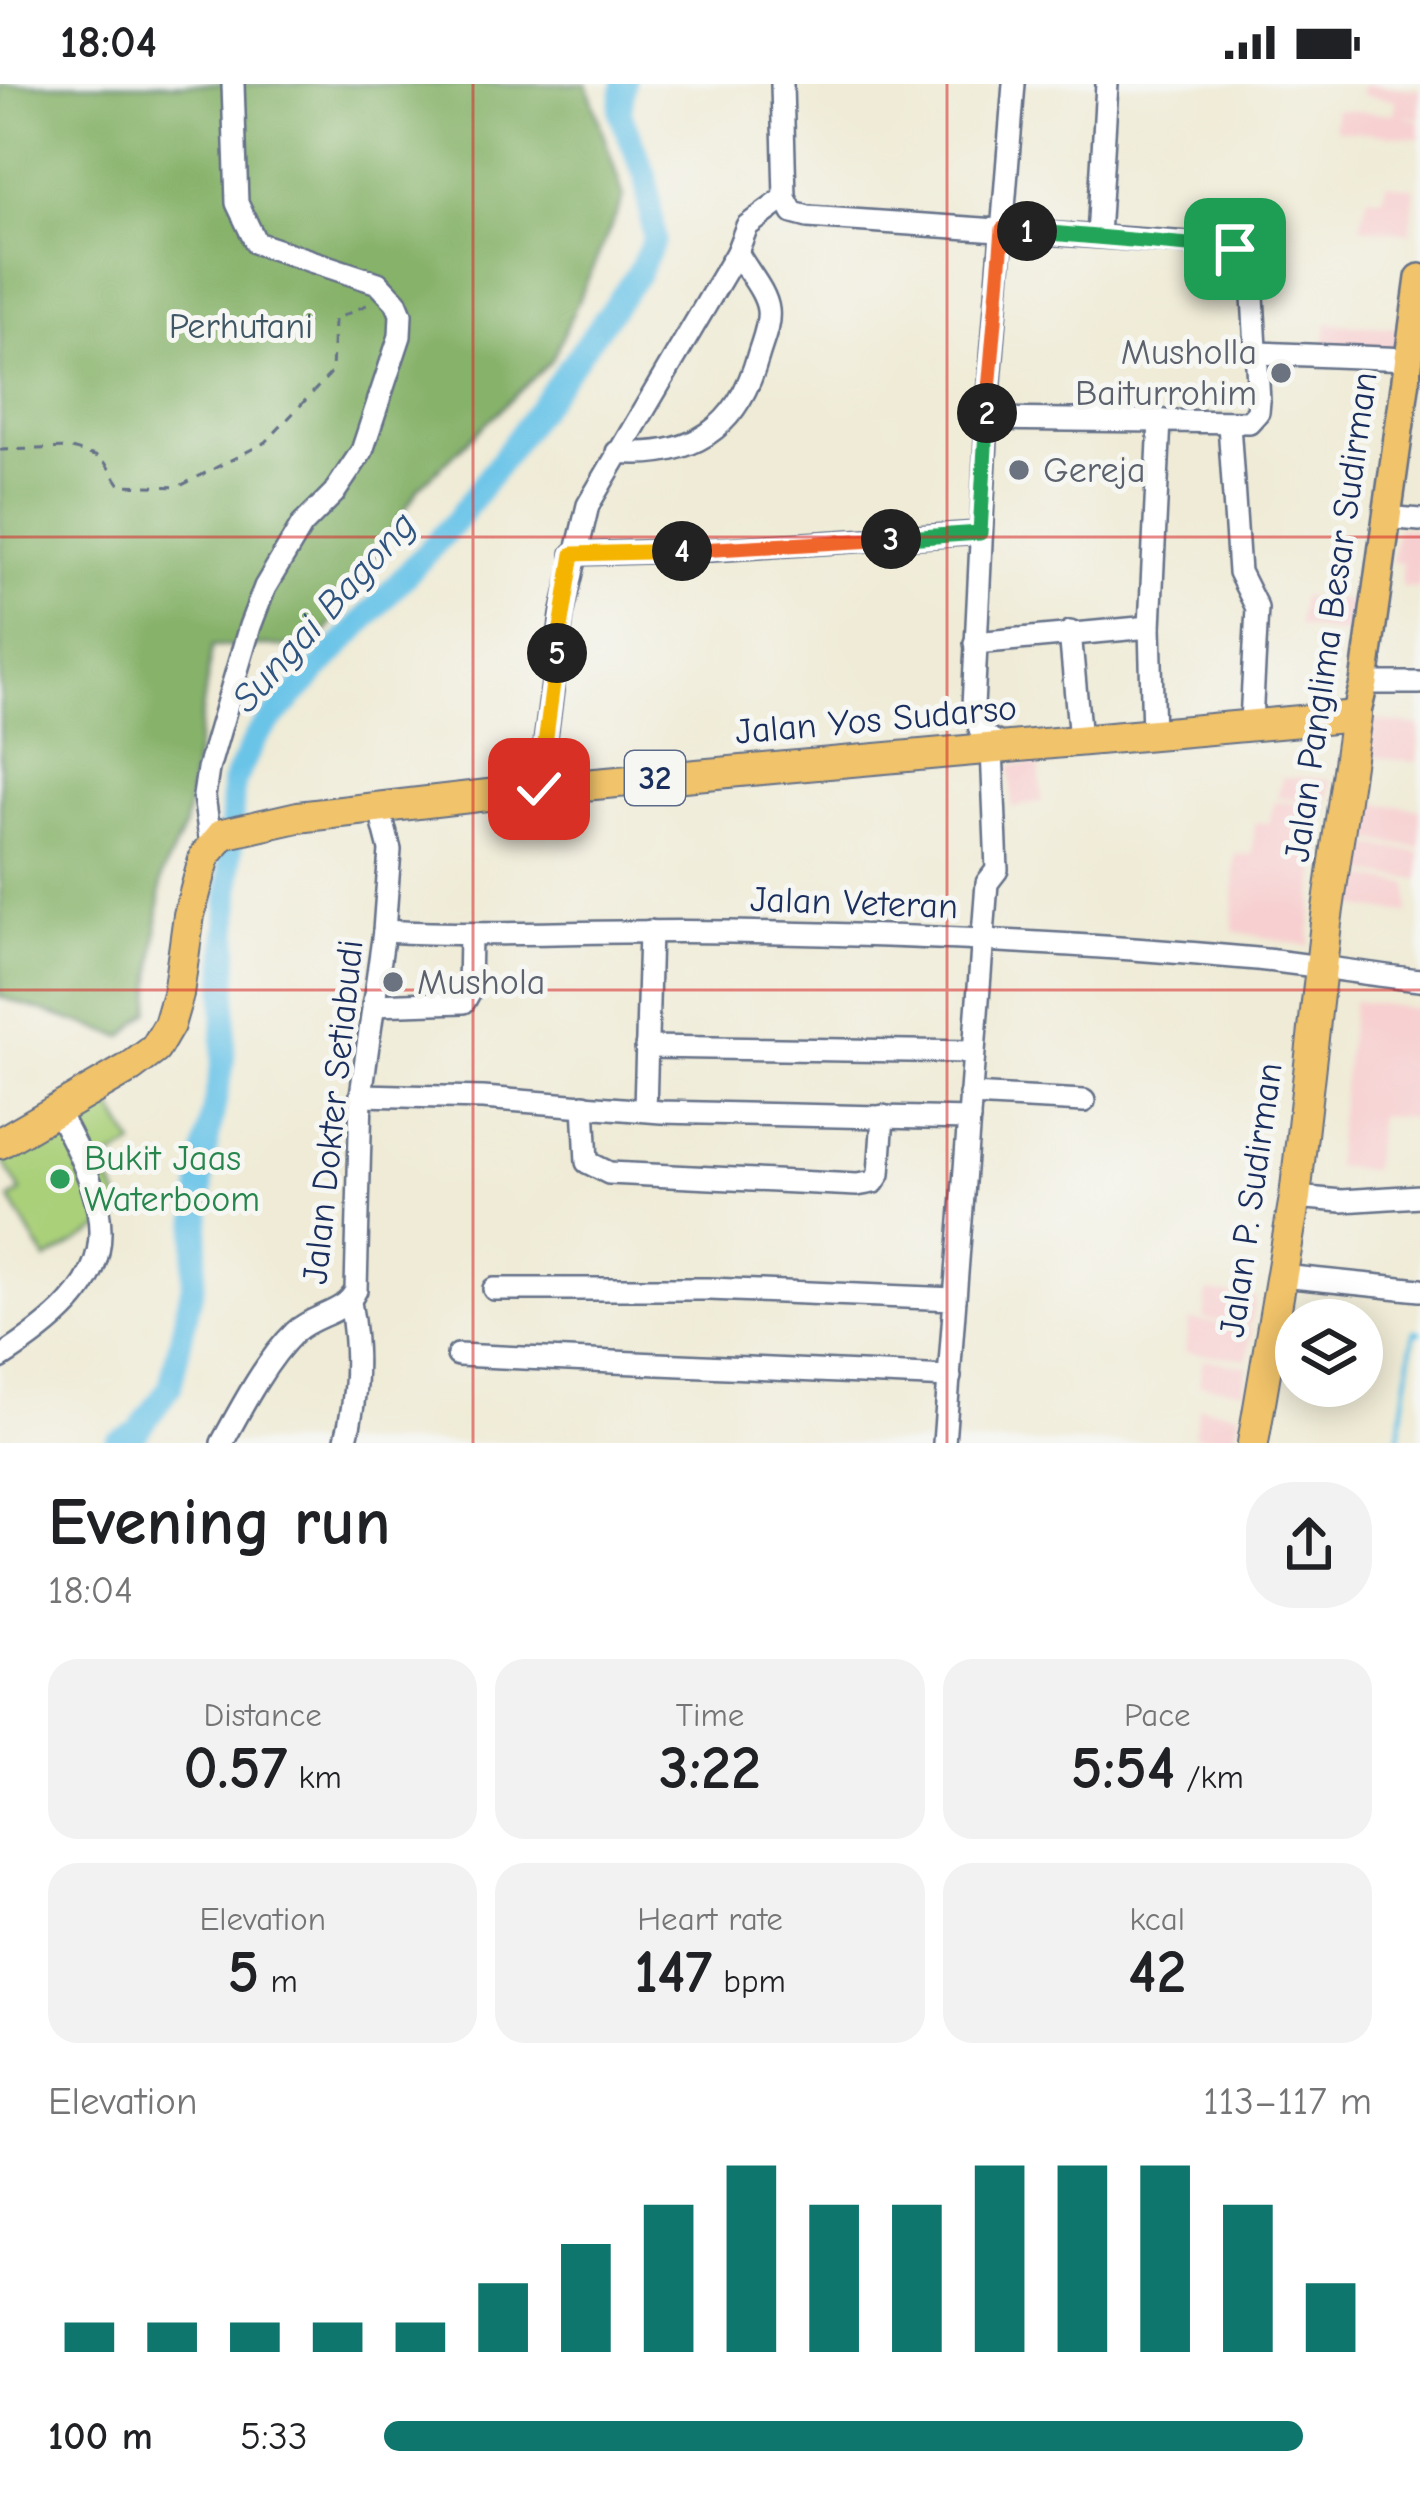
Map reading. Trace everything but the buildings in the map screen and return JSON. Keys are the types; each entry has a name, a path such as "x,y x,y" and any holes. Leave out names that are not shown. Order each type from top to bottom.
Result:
{"highway":[{"name":"Jalan Yos Sudarso","path":"217,839 298,817 539,789 1251,722 1317,718 1354,729"},
{"name":"Jalan Panglima Besar Sudirman","path":"1320,968 1354,729"},
{"path":"0,1143 154,1049 169,1025 189,915 217,839"},
{"name":"Jalan P. Sudirman","path":"1253,1443 1295,1197 1320,968"}],"main road":[{"name":"Jalan Panglima Besar Sudirman","path":"1354,729 1386,518 1412,388 1408,359 1420,278"}],"street":[{"path":"217,839 204,796 208,769 250,626 265,587 302,525 334,493 362,451 400,336 401,314 392,295 378,283 256,244 238,203 233,84"},
{"path":"782,84 785,198 793,213 1220,245 1242,251 1252,266 1258,412 1249,422 987,419"},
{"path":"944,1443 987,883 997,869 1001,748 982,735 973,707 987,419 1014,84"},
{"path":"1098,236 1108,84"},
{"path":"539,789 573,554 588,505 737,253 747,226 785,198"},
{"path":"617,452 681,448 738,408 752,380 769,318 766,299 737,253"},
{"path":"1257,353 1408,359"},
{"path":"1153,734 1150,627 1160,420"},
{"path":"1229,424 1239,572 1257,608 1251,722"},
{"path":"1386,518 1420,520"},
{"path":"573,554 980,533"},
{"path":"975,643 1150,627"},
{"path":"1070,632 1080,740"},
{"path":"1364,682 1420,683"},
{"path":"932,754 959,737 973,707"},
{"name":"Jalan Dokter Setiabudi","path":"222,1443 244,1401 297,1330 350,1302 356,1290 362,1095 390,850 380,807"},
{"name":"Jalan Veteran","path":"384,931 650,931 982,941 1258,959 1420,980"},
{"path":"645,1111 650,931"},
{"path":"373,1005 464,1002 469,993 470,934"},
{"path":"646,1047 973,1052"},
{"path":"362,1095 645,1111 969,1119"},
{"path":"970,1095 1084,1101"},
{"path":"584,1106 587,1162 609,1173 857,1185 874,1182 879,1174 883,1116"},
{"path":"0,1358 65,1308 94,1272 99,1256 100,1204 57,1111"},
{"path":"1295,1197 1342,1201 1420,1196"},
{"path":"1282,1276 1420,1290"},
{"path":"494,1289 709,1289 955,1299"},
{"path":"345,1443 356,1404 350,1302"},
{"path":"458,1355 950,1377"}],"path":[{"path":"0,450 68,448 102,458 119,485 178,487 266,442 332,373 334,320 392,295"}],"shaded area":[{"path":"1364,84 1420,90 1420,103 1415,103 1420,105 1420,118 1400,115 1420,121 1420,138 1335,129 1335,109 1394,114 1395,100 1361,95"},
{"path":"1386,183 1415,188 1410,233 1360,227 1368,196 1383,198"},
{"path":"1327,323 1397,328 1397,353 1324,349"},
{"path":"1396,528 1420,529 1420,588 1401,587 1402,563 1392,562"},
{"path":"1301,596 1359,602 1357,637 1298,626"},
{"path":"1371,720 1420,726 1417,762 1366,756"},
{"path":"1039,764 1042,801 1012,808 1010,765"},
{"path":"1282,777 1331,779 1328,801 1277,798"},
{"path":"1274,802 1326,805 1309,946 1233,931 1235,854 1252,855 1255,822 1269,823"},
{"path":"1363,802 1420,809 1420,848 1357,838"},
{"path":"1357,843 1420,853 1420,880 1351,871"},
{"path":"1352,876 1409,884 1409,913 1349,906"},
{"path":"1353,1001 1420,1009 1420,1119 1379,1115 1372,1170 1334,1166"},
{"path":"1207,1292 1255,1298 1251,1325 1204,1319"},
{"path":"1189,1320 1252,1328 1248,1359 1185,1352"},
{"path":"1203,1359 1247,1366 1244,1390 1199,1384"},
{"path":"1199,1406 1239,1413 1234,1442 1194,1435"}],"green space":[{"name":"Perhutani","path":"0,84 587,84 624,197 552,360 419,488 317,646 212,646 185,826 162,875 150,1011 123,1037 0,997"},
{"name":"Bukit Jaas Waterboom","path":"103,1092 134,1145 100,1165 128,1213 46,1260 10,1199 21,1192 0,1156"}],"waterway":[{"name":"Sungai Bagong","path":"116,1443 137,1432 170,1387 193,1284 204,1158 223,1061 233,783 257,735 457,520 638,274 654,240 646,178 620,113 624,84"},
{"path":"1398,1443 1414,1331 1420,1332"}],"place":[{"name":"Musholla Baiturrohim","path":"1281,373"},
{"name":"Gereja","path":"1019,470"},
{"name":"Mushola","path":"393,982"},
{"name":"Bukit Jaas Waterboom","path":"60,1179"}],"route":[{"path":"539,789 573,554 980,533 1003,229 1235,249"}]}
